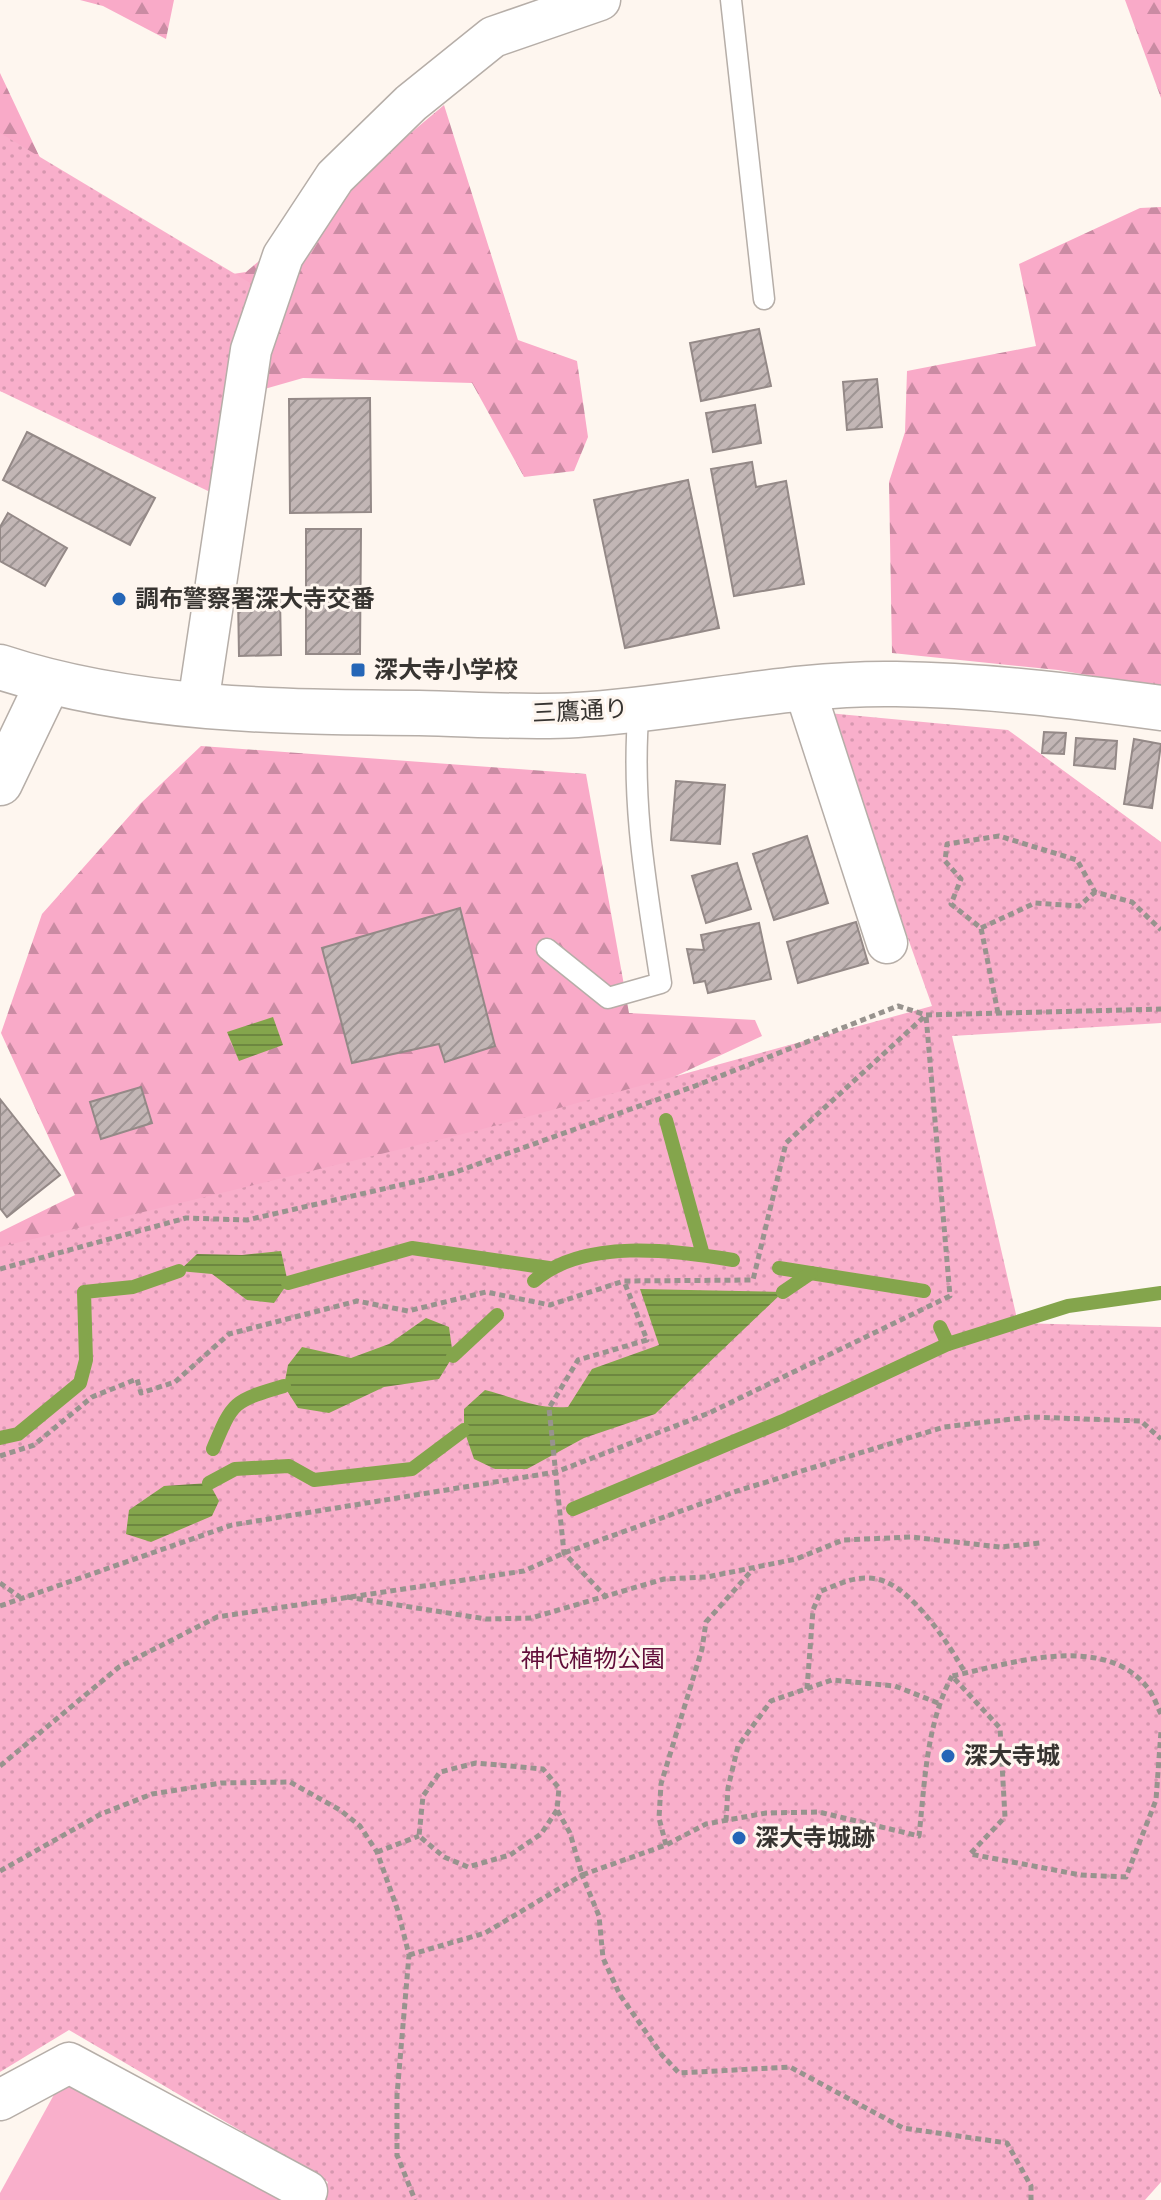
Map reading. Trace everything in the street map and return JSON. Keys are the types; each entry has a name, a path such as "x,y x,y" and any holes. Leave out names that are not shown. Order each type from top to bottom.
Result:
{"main road":[{"name":"三鷹通り","path":"0,667 48,683 198,704 334,712 577,715 804,687 895,684 1035,692 1161,708"},
{"path":"0,783 48,683"}],"street":[{"path":"198,704 251,350 283,256 335,177 446,75 493,37 600,0"},
{"path":"804,687 887,943"},
{"path":"0,2100 69,2063 307,2191 303,2200"}],"lane":[{"path":"731,0 764,299"},
{"path":"547,949 608,998 661,983 639,832 634,763 639,707"}],"path":[{"path":"998,1013 981,928 951,904 961,879 945,861 947,844 999,836 1077,860 1095,892 1132,902 1161,930"},
{"path":"981,928 1035,903 1079,906 1095,892"},
{"path":"0,1269 186,1218 247,1220 453,1173 695,1086 898,1006 926,1015 1161,1009"},
{"path":"0,1456 34,1445 92,1397 137,1379 141,1393 175,1382 229,1334 357,1301 408,1311 486,1292 550,1305 624,1281 753,1280 786,1143 926,1015"},
{"path":"0,1606 232,1525 556,1472 709,1413 950,1296 926,1015"},
{"path":"607,1598 564,1553 549,1408 578,1360 647,1340 624,1281"},
{"path":"0,1766 119,1667 217,1617 339,1596 524,1571 564,1553 734,1492 944,1427 1030,1417 1141,1421 1161,1439"},
{"path":"339,1596 486,1619 531,1618 664,1579 707,1577 796,1559 843,1540 911,1537 1000,1547 1040,1543"},
{"path":"666,1845 659,1818 661,1784 702,1649 706,1622 756,1567"},
{"path":"807,1689 817,1601 821,1591 852,1579 878,1579 909,1599 950,1643 965,1673"},
{"path":"0,1583 20,1597"},
{"path":"409,1955 485,1933 582,1875 666,1845 706,1824 766,1813 819,1812 919,1836 927,1752 938,1703 952,1676 1084,1655 1118,1664 1146,1686 1161,1714"},
{"path":"952,1676 1000,1728 1005,1817 970,1854 1081,1875 1126,1877 1156,1800 1161,1731"},
{"path":"726,1821 728,1788 738,1746 771,1701 832,1680 895,1686 938,1703"},
{"path":"476,1763 543,1769 559,1788 557,1810 541,1834 510,1855 468,1867 444,1857 419,1836 423,1796 440,1772 476,1763"},
{"path":"0,1871 101,1814 152,1794 221,1783 290,1782 350,1818 360,1826 377,1852 398,1911 409,1955 405,2035 397,2095 397,2155 415,2200"},
{"path":"557,1810 570,1833 582,1875 599,1916 603,1958 620,1995 662,2055 679,2073 790,2067 903,2128 1007,2143 1031,2186 1031,2200"},
{"path":"377,1852 419,1836"}],"green space":[{"path":"80,0 174,0 166,39 103,6"},
{"path":"1125,0 1161,0 1161,98"},
{"path":"0,73 50,179 206,278 246,272 444,105 518,340 577,361 588,437 574,471 524,477 472,383 303,378 183,412 50,408 0,391"},
{"path":"0,133 265,292 223,485 208,491 0,391"},
{"path":"1161,207 1161,688 1058,670 892,653 889,482 905,432 907,371 1036,346 1019,264 1140,208"},
{"name":"神代植物公園","path":"828,713 1008,730 1161,842 1161,1023 952,1036 1018,1323 1161,1327 1161,2182 1145,2200 320,2200 328,2182 69,2030 0,2072 0,1247 479,1130 932,1006"},
{"path":"201,746 586,774 629,1013 755,1020 762,1036 622,1101 0,1304 0,1232 75,1195 1,1033 42,914 140,804"},
{"path":"62,2080 282,2200 0,2200 0,2193"}],"shaded area":[{"path":"273,1017 283,1045 239,1061 227,1032"},
{"path":"281,1251 288,1283 274,1303 247,1300 212,1274 179,1271 197,1254 242,1255"},
{"path":"640,1289 783,1292 655,1414 584,1438 527,1469 495,1469 474,1459 464,1430 464,1409 485,1390 535,1405 568,1407 592,1369 659,1345"},
{"path":"426,1318 449,1327 453,1356 439,1379 384,1387 329,1413 298,1408 284,1386 288,1365 302,1347 351,1358 389,1344"},
{"path":"209,1483 219,1501 212,1516 151,1542 126,1534 129,1510 164,1486"}],"building":[{"path":"759,329 771,386 701,401 690,343"},
{"path":"877,379 882,427 847,430 843,382"},
{"path":"370,398 371,512 290,513 289,399"},
{"path":"755,405 761,443 713,452 706,413"},
{"path":"27,432 155,498 130,545 3,480"},
{"path":"752,462 756,487 786,481 804,584 734,596 711,469"},
{"path":"688,480 719,628 625,648 594,500"},
{"path":"8,513 67,548 45,586 0,561 0,527"},
{"path":"306,529 361,529 360,654 306,654"},
{"path":"238,596 280,596 281,655 239,656"},
{"path":"1044,732 1066,733 1064,754 1042,753"},
{"path":"1076,738 1117,741 1115,769 1074,765"},
{"path":"1134,739 1161,744 1152,808 1124,804"},
{"path":"676,781 725,785 720,844 671,840"},
{"path":"807,836 828,903 774,920 753,854"},
{"path":"737,863 751,909 706,923 692,876"},
{"path":"460,908 495,1046 445,1062 439,1044 352,1063 322,948"},
{"path":"856,922 868,963 798,983 787,942"},
{"path":"759,923 771,979 708,993 705,981 694,983 687,949 704,950 701,935"},
{"path":"141,1087 152,1123 101,1139 90,1102"},
{"path":"0,1099 60,1175 7,1217 0,1208"}],"waterway":[{"path":"666,1120 703,1255"},
{"path":"288,1283 412,1248 549,1268"},
{"path":"534,1281 554,1267 603,1253 657,1251 733,1260"},
{"path":"779,1268 924,1291"},
{"path":"0,1438 18,1434 80,1383 86,1360 84,1292 133,1287 179,1271"},
{"path":"783,1292 811,1273"},
{"path":"573,1509 783,1421 948,1344 1068,1306 1161,1293"},
{"path":"453,1356 497,1315"},
{"path":"940,1327 948,1344"},
{"path":"213,1449 225,1421 237,1405 254,1395 284,1386"},
{"path":"209,1483 235,1469 289,1466 314,1480 412,1469 464,1430"}],"place":[{"name":"調布警察署深大寺交番","path":"119,599"},
{"name":"深大寺小学校","path":"358,670"},
{"name":"深大寺城","path":"948,1756"},
{"name":"深大寺城跡","path":"739,1838"}]}
